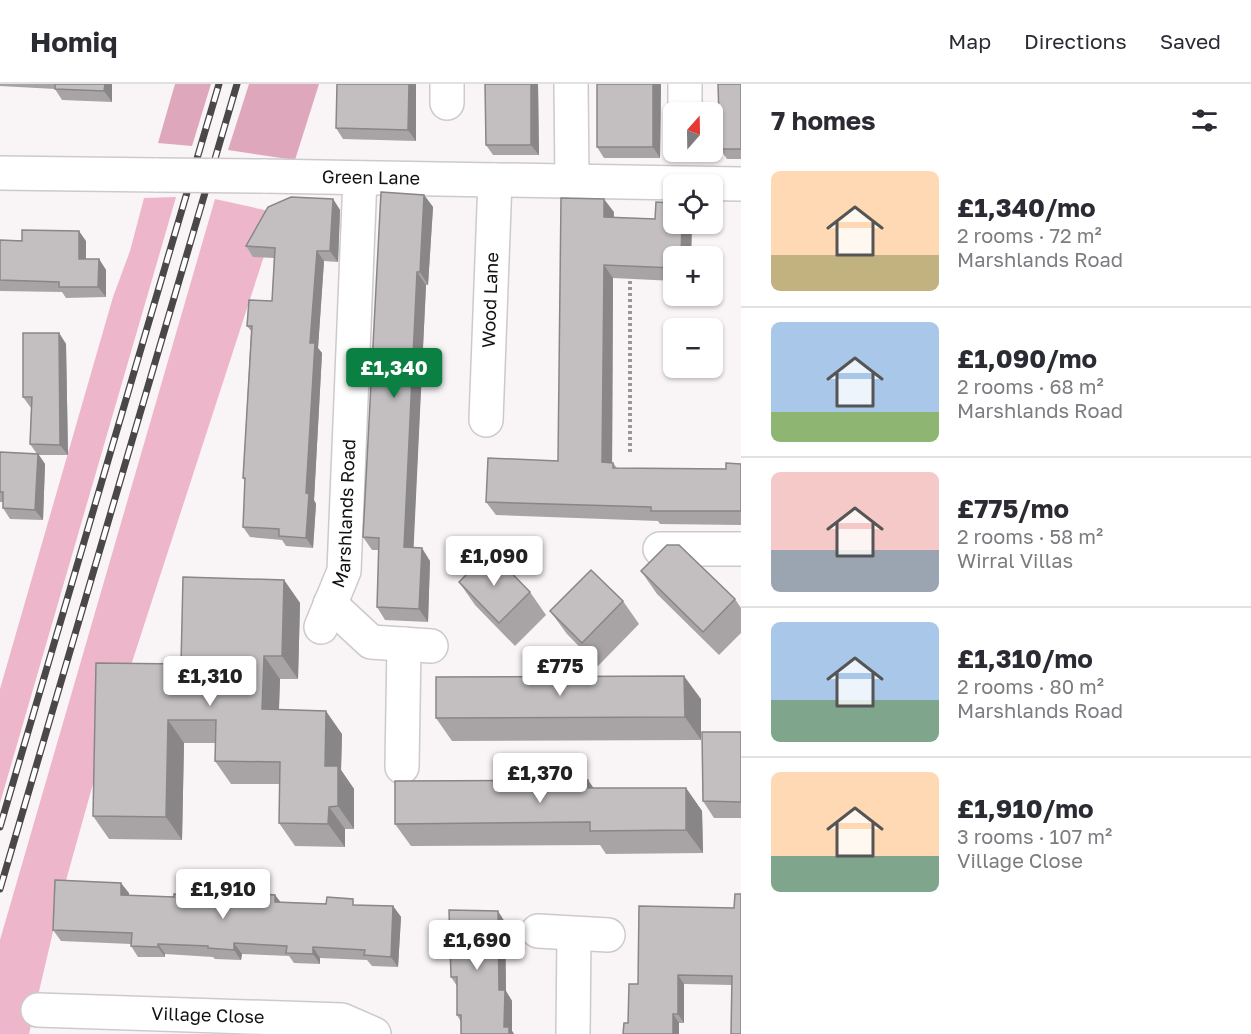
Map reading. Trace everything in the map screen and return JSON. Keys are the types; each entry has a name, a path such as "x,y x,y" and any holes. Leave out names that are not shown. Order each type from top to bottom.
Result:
{"street":[{"path":"571,84 572,182"},
{"path":"685,84 685,102"},
{"name":"Green Lane","path":"0,173 741,183"},
{"name":"Marshlands Road","path":"360,178 344,571 325,615 371,642 417,645 402,767"},
{"name":"Wood Lane","path":"486,420 495,180"},
{"path":"660,549 741,549"},
{"path":"538,931 608,935"},
{"path":"573,1034 574,933"},
{"name":"Village Close","path":"38,1010 342,1020 374,1034"}],"path":[{"path":"630,264 630,452"}],"shaded area":[{"path":"175,84 211,84 192,146 158,143"},
{"path":"249,84 319,84 295,160 228,150"},
{"path":"176,197 0,803 0,689 113,297 130,251 144,198"},
{"path":"215,199 278,213 96,773 60,902 29,1034 0,1034 0,940"}],"building":[{"path":"55,84 105,84 104,91 55,89"},
{"path":"337,84 409,84 408,130 336,128"},
{"path":"485,84 531,84 531,145 486,145"},
{"path":"597,84 653,84 653,147 597,147"},
{"path":"718,84 741,84 741,149 723,149 723,102 719,102"},
{"path":"381,192 424,195 420,272 417,272 404,547 422,548 419,609 377,607 379,538 363,537"},
{"path":"291,197 333,199 330,251 317,251 310,343 315,343 306,493 309,494 306,538 279,536 279,529 243,527 245,478 243,478 252,326 247,326 249,300 272,301 275,248 246,246 268,207"},
{"path":"561,198 604,199 604,217 655,219 656,202 663,202 663,234 682,234 681,246 663,246 663,268 604,265 602,462 613,463 613,468 726,469 726,463 741,464 741,511 651,511 651,507 486,502 488,458 558,461"},
{"path":"22,230 79,231 79,259 99,259 98,287 59,287 59,282 0,280 0,240 22,241"},
{"path":"23,333 59,333 60,445 30,444 32,397 23,397"},
{"path":"0,452 38,454 35,510 3,508 3,492 0,492"},
{"path":"667,545 679,545 735,599 703,632 641,571"},
{"path":"490,551 530,592 499,623 459,582"},
{"path":"591,570 623,601 582,643 550,611"},
{"path":"183,577 284,580 282,656 264,656 262,709 326,711 325,766 338,766 338,806 329,807 328,824 279,823 280,762 215,761 216,720 168,720 166,817 93,816 96,663 181,664"},
{"path":"684,676 685,717 436,718 436,677"},
{"path":"702,732 741,732 741,802 703,801"},
{"path":"588,780 588,788 686,788 686,830 590,831 590,822 395,824 395,781"},
{"path":"55,880 121,883 121,895 174,897 174,894 249,900 249,893 275,895 275,902 326,904 327,897 353,899 353,905 393,906 391,957 364,955 365,950 313,947 313,954 286,953 287,946 234,943 234,950 208,948 208,946 158,944 158,947 131,946 132,933 53,930"},
{"path":"735,894 741,894 741,1034 731,1034 732,976 678,975 678,1014 673,1014 673,1034 623,1034 624,1023 628,1023 629,984 638,984 639,906 734,908"},
{"path":"449,910 498,911 499,990 505,990 504,1027 509,1027 509,1034 461,1034 461,1015 457,1015 457,977 451,977"}],"railway":[{"path":"0,827 219,84"},
{"path":"0,889 237,84"}]}
